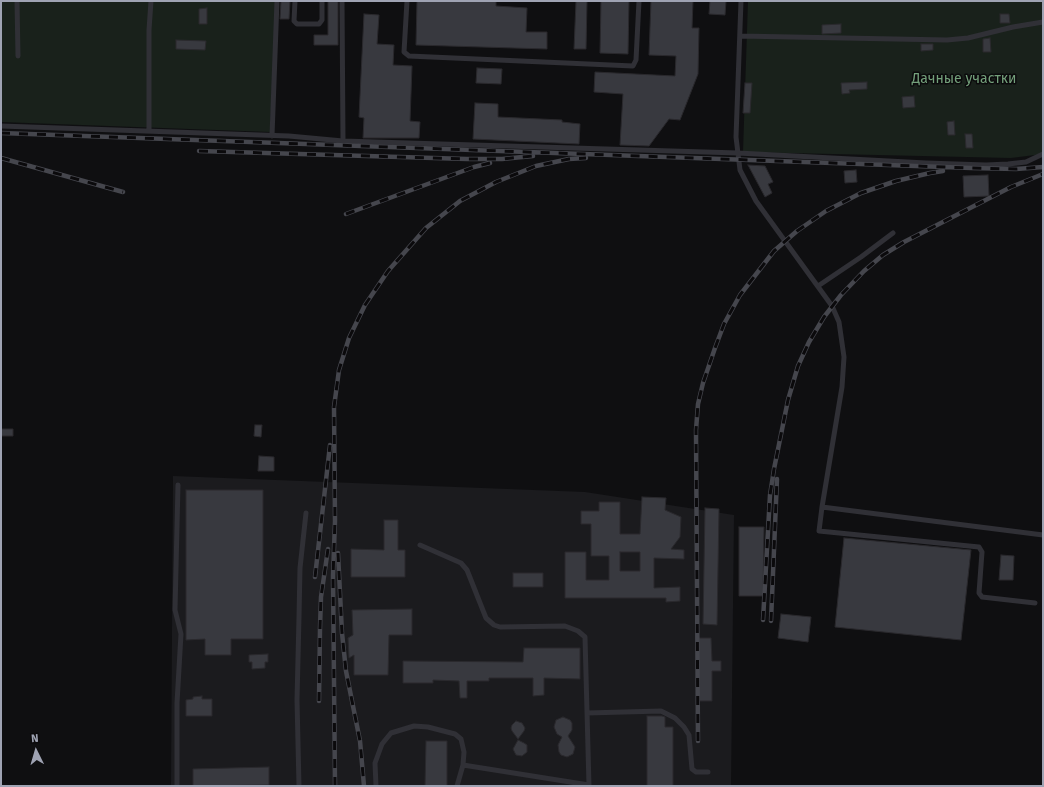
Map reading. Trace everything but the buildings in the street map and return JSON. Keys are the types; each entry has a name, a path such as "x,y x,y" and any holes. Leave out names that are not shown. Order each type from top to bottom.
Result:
{"lane":[{"path":"17,1 18,56"},
{"path":"149,131 149,30 151,1"},
{"path":"272,136 277,1"},
{"path":"295,1 294,21 297,24 319,24 322,20 322,1"},
{"path":"342,1 343,141"},
{"path":"407,1 404,52 409,56 633,66 636,60 639,1"},
{"path":"741,1 736,137 740,170 753,194 791,250 832,306 839,322 844,358 842,387 819,531 979,547 982,552 979,593 982,597 1035,603"},
{"path":"740,36 946,40 968,38 1013,27 1043,22"},
{"path":"1,126 272,136 343,141 738,152 986,165 1026,162 1043,154"},
{"path":"818,286 893,233"},
{"path":"177,786 177,703 181,634 175,610 178,485"},
{"path":"822,507 1043,535"},
{"path":"299,786 297,700 300,582 306,513"},
{"path":"420,545 461,563 467,570 486,618 494,625 500,628 565,626 578,631 585,637 589,785 463,765"},
{"path":"587,713 661,711 675,718 684,727 689,735 692,769 696,772 708,772"},
{"path":"376,786 375,763 382,744 392,733 414,726 428,727 455,734 461,739 464,752 463,765 457,786"}],"shaded area":[{"path":"173,476 585,492 734,515 731,786 171,786"}],"green space":[{"path":"1,1 276,1 270,132 1,122"},
{"name":"Дачные участки","path":"748,1 1043,1 1043,154 1011,158 743,152"}],"railway":[{"path":"1,133 971,168 1016,169 1043,167"},
{"path":"199,151 467,159 502,159 533,156"},
{"path":"1,158 123,192"},
{"path":"335,786 333,576 335,521 334,407 339,370 349,338 365,305 388,271 426,228 460,201 496,182 536,166 569,159 586,158"},
{"path":"346,214 474,167 490,163"},
{"path":"698,741 696,430 698,404 703,383 724,324 740,295 774,251 797,231 826,211 861,193 896,181 943,171"},
{"path":"763,620 770,495 774,469 788,400 798,366 809,342 824,317 841,295 864,271 883,255 904,242 1011,187 1043,174"},
{"path":"315,577 330,445"},
{"path":"771,621 777,479"},
{"path":"319,701 321,597 328,549"},
{"path":"338,553 342,633 346,671 360,741 364,786"}]}
